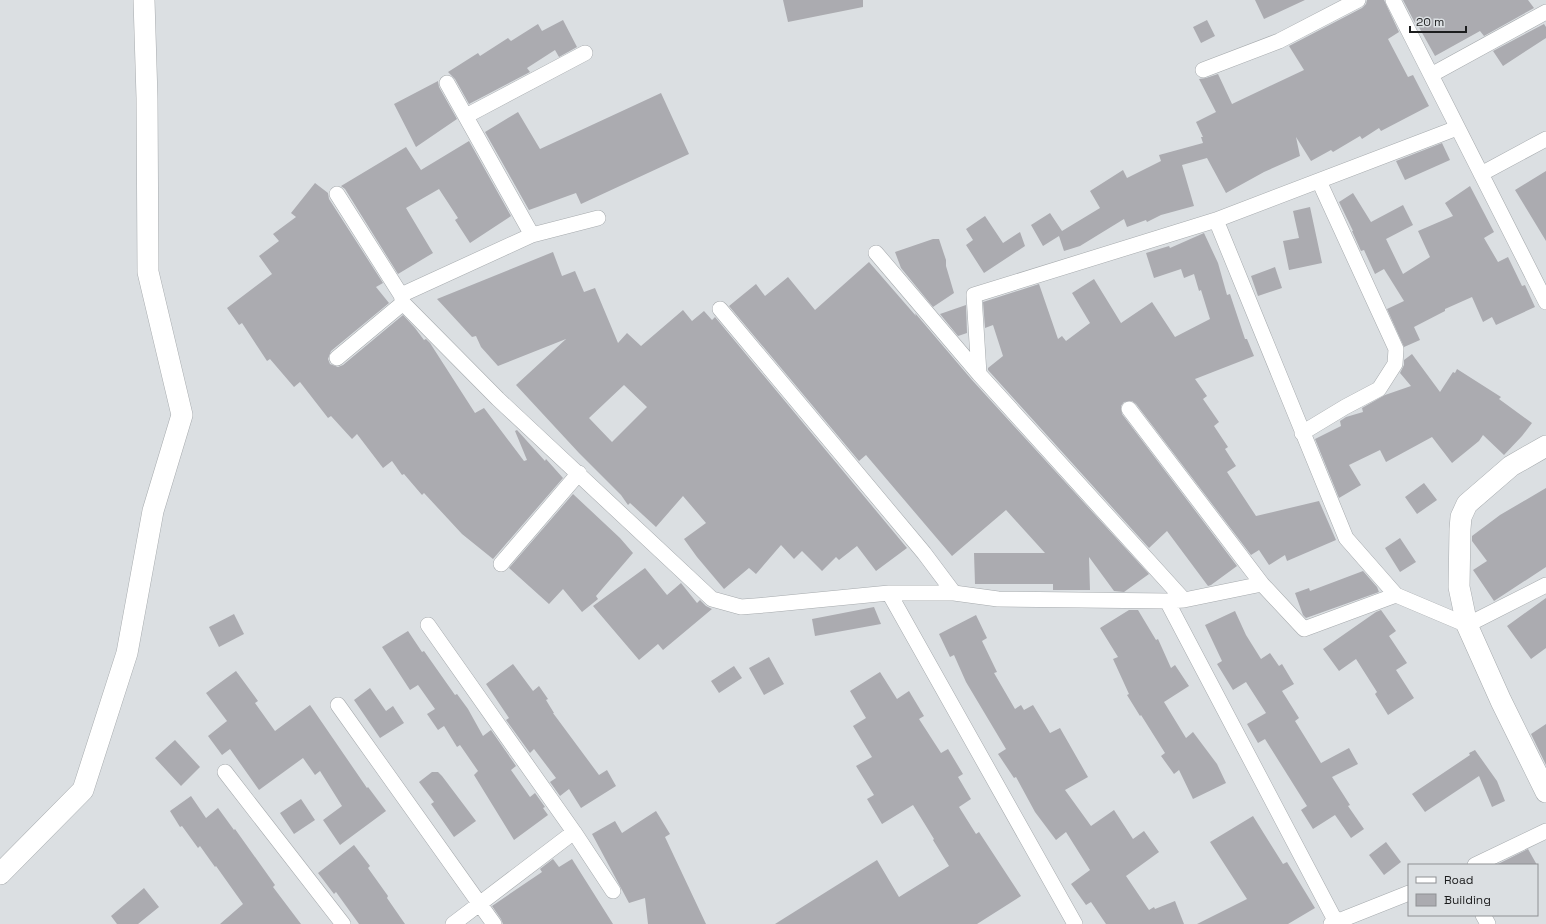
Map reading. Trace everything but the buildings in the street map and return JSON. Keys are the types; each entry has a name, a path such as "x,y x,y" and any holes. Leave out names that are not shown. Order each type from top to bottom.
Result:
{"street":[{"path":"0,874 83,790 127,653 153,511 182,415 148,272 147,98 144,0"},
{"path":"1204,70 1279,41 1358,0"},
{"path":"1392,0 1546,302"},
{"path":"1431,75 1546,12"},
{"path":"466,116 585,53"},
{"path":"447,83 532,235"},
{"path":"979,374 974,295 1216,220 1457,128"},
{"path":"1481,174 1546,139"},
{"path":"1302,433 1345,407 1379,389 1395,364 1396,349 1319,181"},
{"path":"337,194 402,299 498,399 579,473 712,600 741,607 889,593 954,593 998,599 1167,601 1184,600 1262,584"},
{"path":"337,358 402,299 532,235 598,218"},
{"path":"1216,220 1346,538 1396,595 1467,625 1546,585"},
{"path":"876,253 979,374 1184,600"},
{"path":"720,309 927,557 954,593"},
{"path":"1128,409 1262,584 1304,629 1396,595"},
{"path":"1546,446 1511,466 1467,504 1461,517 1459,587 1467,625 1501,701 1546,792"},
{"path":"501,564 579,473"},
{"path":"889,593 1075,924"},
{"path":"1167,601 1334,923 1408,893"},
{"path":"428,625 574,832 613,891"},
{"path":"338,705 494,924"},
{"path":"225,772 343,924"},
{"path":"1477,864 1546,831"},
{"path":"452,924 574,832"}]}
